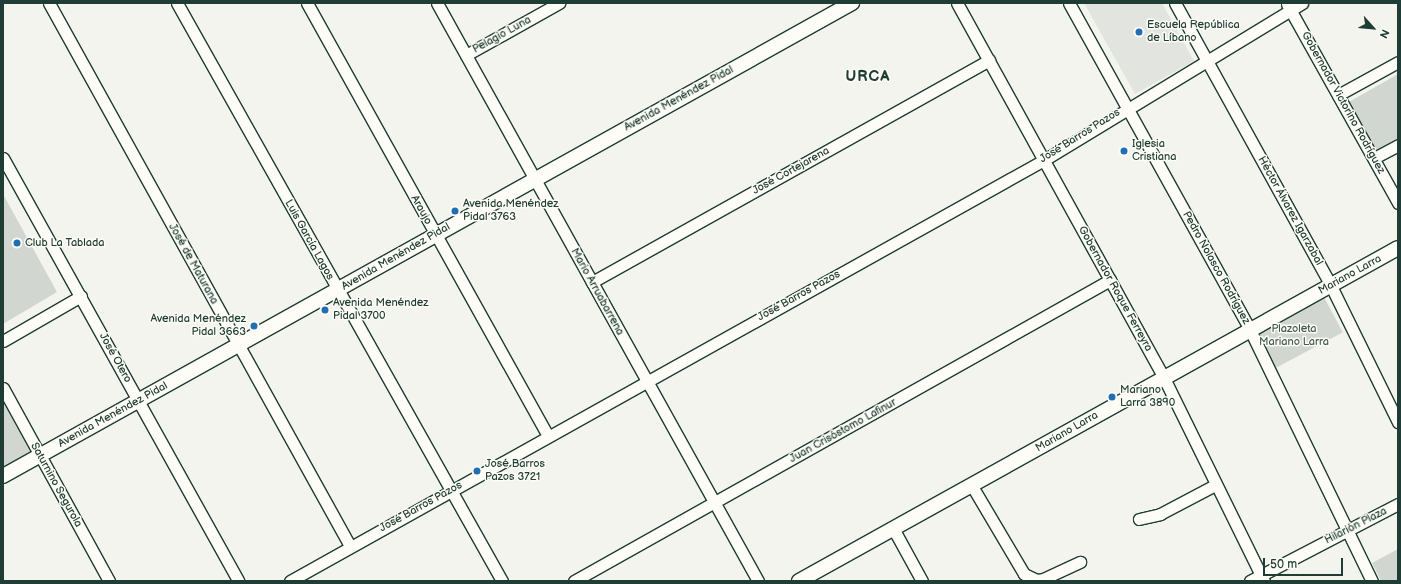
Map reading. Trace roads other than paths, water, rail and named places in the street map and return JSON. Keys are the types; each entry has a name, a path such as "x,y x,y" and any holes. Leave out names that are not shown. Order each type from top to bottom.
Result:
{"main road":[{"name":"Avenida Menéndez Pidal","path":"3,476 852,3"},
{"name":"Mariano Larra","path":"799,581 894,530 1163,376 1331,286 1398,248"}],"street":[{"name":"José de Maturana","path":"49,3 350,546"},
{"name":"Luis García Lagos","path":"177,3 450,491 502,581"},
{"name":"Araujo","path":"307,3 434,235 548,436"},
{"name":"Mario Arruabarrena","path":"437,3 758,581"},
{"name":"Pelagio Luna","path":"466,55 559,3"},
{"name":"Gobernador Roque Ferreyra","path":"957,3 1163,376 1215,485 1262,578"},
{"name":"Pedro Nolasco Rodríguez","path":"1069,3 1250,330 1372,581"},
{"name":"Héctor Álvarez Igarzabal","path":"1174,3 1208,60 1331,286 1398,422"},
{"name":"José Barros Pazos","path":"290,581 350,546 1044,160 1208,60 1289,6 1302,3"},
{"name":"Gobernador Victorino Rodríguez","path":"1289,6 1398,203"},
{"name":"José Cortejarena","path":"592,282 989,60"},
{"path":"1338,95 1398,62"},
{"path":"1374,158 1398,145"},
{"name":"José Otero","path":"3,158 238,581"},
{"name":"Juan Crisóstomo Lafinur","path":"574,581 714,504 1110,280"},
{"path":"3,341 81,296"},
{"name":"Saturnino Segurola","path":"3,388 109,581"},
{"path":"1139,519 1160,514 1215,485"},
{"path":"972,486 1024,574 1043,579 1080,562"},
{"name":"Hilarión Plaza","path":"1250,581 1262,578 1347,530 1398,504"},
{"path":"894,530 922,581"}],"place":[{"name":"Escuela República de Líbano","path":"1139,32"},
{"name":"Iglesia Cristiana","path":"1124,151"},
{"name":"Avenida Menéndez Pidal 3763","path":"455,211"},
{"name":"Club La Tablada","path":"17,243"},
{"name":"Avenida Menéndez Pidal 3700","path":"325,310"},
{"name":"Avenida Menéndez Pidal 3663","path":"254,326"},
{"name":"Mariano Larra 3890","path":"1112,397"},
{"name":"José Barros Pazos 3721","path":"477,471"}],"district":[{"name":"URCA","path":"868,77"}],"park label":[{"name":"Plazoleta Mariano Larra","path":"1294,336"}]}
